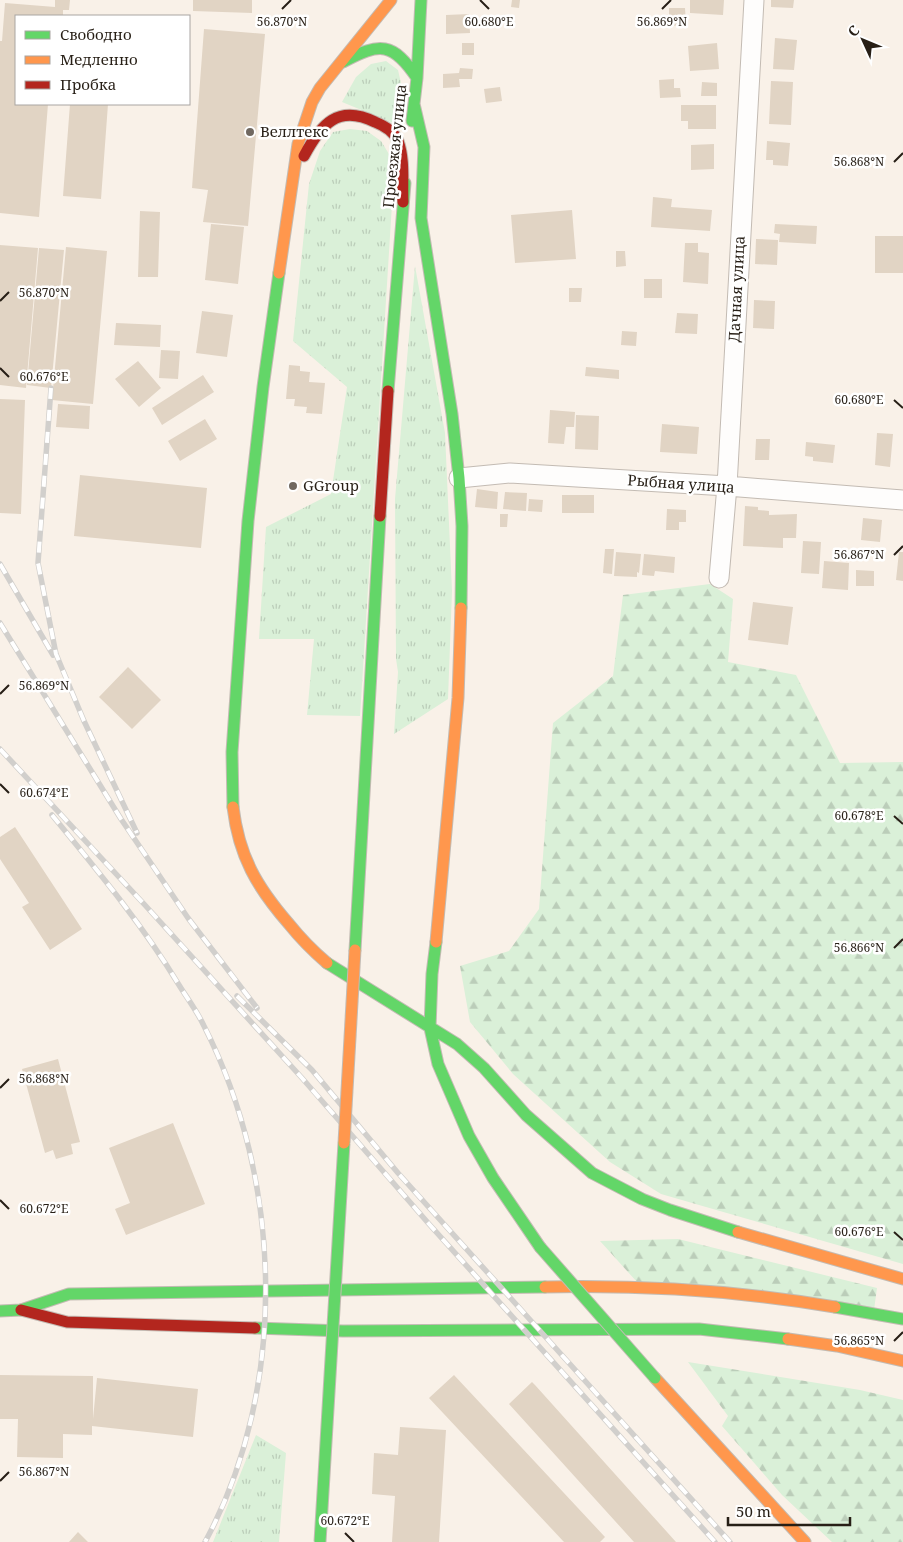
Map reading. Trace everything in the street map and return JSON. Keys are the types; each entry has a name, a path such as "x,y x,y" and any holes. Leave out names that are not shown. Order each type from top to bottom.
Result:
{"main road":[{"path":"391,0 320,88 312,102 298,144 263,387 248,521 232,752 232,798 235,824 241,848 257,882 281,916 310,950 334,968 456,1044 484,1068 526,1114 592,1172 610,1184 670,1210 718,1226 903,1279"},
{"name":"Проезжая улица","path":"320,1542 339,1248 384,438 403,203 417,78 421,0"},
{"path":"337,65 360,52 381,48 395,52 407,62 417,78"},
{"path":"414,104 424,147 422,222 452,414 460,478 462,534 458,698 432,974 430,1028 438,1064 469,1136 493,1178 540,1247 655,1378 805,1542"},
{"path":"291,185 306,151 325,126 340,116 355,114 376,122 394,135 399,147 403,203"},
{"path":"0,1311 21,1310 69,1294 605,1286 779,1298 903,1319"},
{"path":"21,1310 67,1322 342,1331 698,1329 769,1336 837,1346 903,1360"}],"street":[{"name":"Дачная улица","path":"719,578 727,486 754,0"},
{"name":"Рыбная улица","path":"460,478 510,473 727,486 903,500"}],"green space":[{"path":"386,61 398,70 403,92 398,125 342,102 356,77 371,64"},
{"path":"350,129 367,131 381,141 392,159 393,188 360,716 307,715 314,639 259,639 266,527 331,494 347,387 293,341 309,184 320,151 333,132"},
{"path":"415,266 445,433 452,591 448,699 394,734 398,672 396,659 395,499"},
{"path":"710,584 733,599 728,662 796,675 840,763 903,762 903,1264 661,1194 610,1162 513,1074 470,1022 460,966 509,951 539,909 553,723 613,676 623,595"},
{"path":"678,1239 877,1288 874,1310 637,1282 600,1241"},
{"path":"688,1362 860,1390 903,1400 903,1542 832,1542 782,1495 722,1426 728,1416"},
{"path":"256,1435 286,1453 279,1542 213,1542"}],"building":[{"path":"55,0 70,0 69,10 63,10 63,15 15,15 15,105 48,105 39,217 0,213 0,41 2,41 5,3 55,7"},
{"path":"193,0 252,0 252,13 193,11"},
{"path":"512,0 520,0 519,8 511,7"},
{"path":"690,0 724,0 723,15 690,13"},
{"path":"771,0 794,0 793,8 771,7"},
{"path":"669,8 685,8 686,25 669,26"},
{"path":"469,14 470,33 446,34 446,15"},
{"path":"204,29 265,34 248,226 203,222 208,190 192,188"},
{"path":"775,38 797,40 794,70 773,69"},
{"path":"462,43 474,43 474,55 462,55"},
{"path":"717,43 719,69 690,71 688,46"},
{"path":"460,68 473,69 472,79 459,79 460,87 443,88 443,74 459,73"},
{"path":"674,79 674,88 680,88 681,97 660,98 659,80"},
{"path":"771,81 793,82 791,125 769,124"},
{"path":"702,82 717,83 717,96 701,96"},
{"path":"500,87 502,101 486,103 484,89"},
{"path":"70,105 108,105 101,199 63,196"},
{"path":"681,105 716,105 716,129 688,129 688,121 681,121"},
{"path":"767,141 790,143 788,166 773,165 773,160 766,160"},
{"path":"714,144 714,169 691,170 691,145"},
{"path":"653,197 672,199 671,207 712,210 710,231 651,227"},
{"path":"572,210 576,259 515,263 511,215"},
{"path":"140,211 160,212 158,277 138,277"},
{"path":"211,224 244,227 238,284 205,280"},
{"path":"775,224 817,226 816,244 779,242 780,234 774,233"},
{"path":"875,236 903,236 903,273 875,273"},
{"path":"756,239 778,240 777,265 755,264"},
{"path":"685,243 698,243 698,252 709,253 708,284 683,282"},
{"path":"0,245 38,248 26,388 0,385"},
{"path":"66,247 107,251 93,404 52,400"},
{"path":"39,248 64,250 51,388 27,385"},
{"path":"616,251 625,251 626,266 616,267"},
{"path":"644,279 662,279 662,298 644,298"},
{"path":"569,288 582,288 581,302 569,302"},
{"path":"754,300 775,301 774,329 753,328"},
{"path":"202,311 233,315 227,357 196,353"},
{"path":"677,313 698,314 697,334 675,333"},
{"path":"116,323 161,325 160,347 114,345"},
{"path":"622,331 637,332 636,346 621,345"},
{"path":"161,350 180,351 178,379 159,378"},
{"path":"138,361 161,388 139,407 115,379"},
{"path":"289,365 300,366 300,371 310,372 309,382 325,383 322,414 306,413 307,407 294,406 295,399 286,399"},
{"path":"586,367 619,370 619,379 585,376"},
{"path":"203,375 214,392 162,425 152,408"},
{"path":"0,399 25,400 21,514 0,513"},
{"path":"58,404 90,406 89,429 56,427"},
{"path":"550,410 575,412 574,427 566,427 564,444 548,443"},
{"path":"576,415 599,416 598,450 575,449"},
{"path":"205,419 217,439 180,461 168,441"},
{"path":"662,424 699,427 697,454 660,452"},
{"path":"877,433 893,434 890,467 875,465"},
{"path":"756,439 770,439 769,460 755,460"},
{"path":"806,442 835,445 833,463 813,461 813,457 805,456"},
{"path":"80,475 207,488 201,548 74,536"},
{"path":"477,489 498,492 497,509 475,507"},
{"path":"505,492 527,493 526,511 503,509"},
{"path":"562,495 594,495 594,513 562,513"},
{"path":"529,499 543,500 542,512 528,511"},
{"path":"745,506 758,507 758,510 769,511 769,515 797,514 796,538 783,538 783,548 743,546"},
{"path":"667,509 686,510 686,522 679,522 679,530 666,530"},
{"path":"500,514 508,514 507,527 500,527"},
{"path":"863,518 882,520 880,542 861,540"},
{"path":"803,541 821,542 819,574 801,573"},
{"path":"605,549 614,549 612,574 603,573"},
{"path":"616,552 641,554 637,577 614,576"},
{"path":"899,552 903,552 903,581 896,580"},
{"path":"644,554 675,557 674,573 655,571 654,576 642,575"},
{"path":"824,561 849,563 848,590 822,588"},
{"path":"856,570 874,571 874,586 856,586"},
{"path":"753,602 793,607 788,645 748,640"},
{"path":"128,667 161,700 132,729 99,697"},
{"path":"15,827 82,929 50,950 22,907 29,903 0,859 0,837"},
{"path":"58,1059 80,1142 71,1144 73,1154 56,1159 53,1150 45,1153 22,1069"},
{"path":"173,1123 205,1204 126,1235 115,1209 130,1203 109,1148"},
{"path":"0,1375 93,1376 93,1419 97,1378 198,1389 193,1437 92,1426 92,1435 63,1434 63,1458 17,1457 18,1419 0,1419"},
{"path":"454,1375 605,1537 600,1542 564,1542 429,1398"},
{"path":"532,1382 676,1542 634,1542 509,1404"},
{"path":"400,1427 446,1430 439,1542 392,1542 395,1496 372,1494 374,1453 398,1455"},
{"path":"78,1532 88,1542 69,1542"}],"railway":[{"path":"51,388 38,563 56,654 84,721 137,833"},
{"path":"0,564 53,655"},
{"path":"0,623 121,819 188,918 257,1008"},
{"path":"0,749 302,1078 429,1224 715,1542"},
{"path":"52,815 134,919 165,962 198,1015 230,1086 249,1150 261,1217 266,1284 262,1351 251,1418 232,1482 205,1542"},
{"path":"237,996 312,1070 398,1173 730,1542"}],"traffic: fast":[{"path":"412,121 417,78 421,0"},
{"path":"343,62 367,51 385,49 401,58 417,78"},
{"path":"414,104 424,147 421,218 452,414 459,478 462,526 461,608"},
{"path":"388,391 405,183"},
{"path":"233,807 232,752 248,521 263,387 279,273"},
{"path":"355,950 380,516"},
{"path":"436,942 432,974 430,1028 438,1064 469,1136 493,1178 540,1247"},
{"path":"327,963 457,1044 484,1068 526,1115 592,1173 642,1199 738,1232"},
{"path":"320,1542 344,1143"},
{"path":"540,1247 655,1378"},
{"path":"0,1311 21,1310 69,1294 545,1287"},
{"path":"835,1307 903,1319"},
{"path":"255,1328 343,1331 699,1329 788,1339"}],"traffic: slow":[{"path":"279,273 298,144 312,102 320,88 391,0"},
{"path":"436,942 458,698 461,608"},
{"path":"233,807 245,856 259,884 307,945 327,963"},
{"path":"344,1143 355,950"},
{"path":"738,1232 903,1279"},
{"path":"545,1287 691,1290 799,1301 835,1307"},
{"path":"788,1339 837,1346 903,1361"},
{"path":"655,1378 805,1542"}],"traffic: jam":[{"path":"304,156 324,126 341,116 362,117 386,127 396,137 400,148 403,202"},
{"path":"380,516 388,391"},
{"path":"21,1310 67,1322 255,1328"}],"place":[{"name":"Веллтекс","path":"250,132"},
{"name":"GGroup","path":"293,486"}]}
